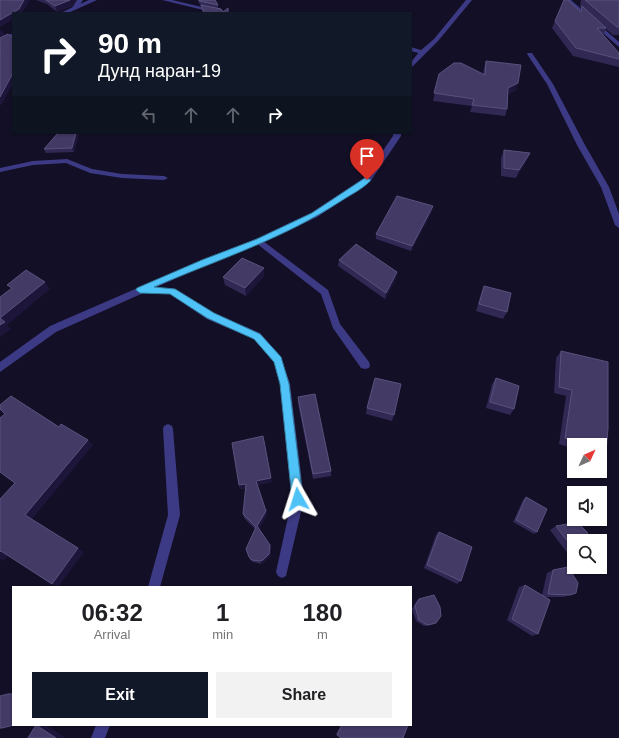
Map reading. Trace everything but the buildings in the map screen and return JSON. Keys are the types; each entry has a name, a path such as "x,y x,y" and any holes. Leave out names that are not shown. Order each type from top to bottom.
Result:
{"street":[{"path":"75,8 80,0"},
{"path":"65,12 93,0"},
{"path":"165,0 219,12"},
{"path":"412,65 422,52 436,40 469,0"},
{"path":"568,0 619,45"},
{"path":"0,41 12,36"},
{"path":"412,49 422,52"},
{"path":"530,54 550,84 581,145 605,187 619,225"},
{"path":"0,368 53,330 140,290 259,241 314,215 367,180 397,134"},
{"path":"0,170 33,163 68,161 90,171 122,176 164,178"},
{"path":"259,241 325,292 336,325 365,365"},
{"path":"140,290 172,291 210,316 257,336 278,360 285,384 298,499 282,572"},
{"path":"154,586 174,516 168,429"},
{"path":"98,738 102,726"}],"route":[{"path":"298,499 285,384 278,360 257,336 210,316 172,291 140,290 259,241 314,215 367,180"}]}
